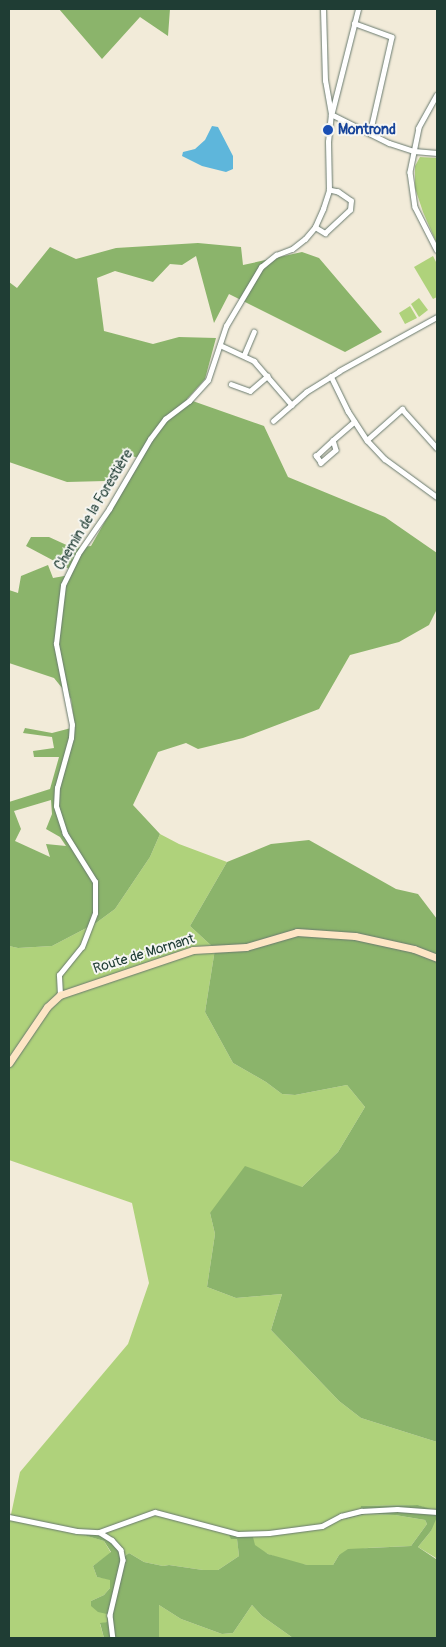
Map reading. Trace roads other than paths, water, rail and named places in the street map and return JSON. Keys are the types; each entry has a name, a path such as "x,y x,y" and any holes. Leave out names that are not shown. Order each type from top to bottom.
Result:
{"main road":[{"name":"Route de Mornant","path":"9,1063 47,1007 60,995 193,950 246,947 297,932 355,936 414,949 437,958"}],"street":[{"name":"Chemin de la Forestière","path":"60,995 59,976 82,947 96,913 95,882 65,834 56,806 57,788 71,738 72,726 56,644 63,585 78,554 109,508 150,439 165,419 189,401 208,380 226,326 261,267 276,255 292,249 305,239 315,227 329,190 328,142 331,114 325,81 323,9"},
{"path":"358,9 331,114 389,143 414,151 437,153"},
{"path":"354,23 392,37 370,134"},
{"path":"437,95 419,128 410,172 415,207 437,250"},
{"path":"315,227 325,233 350,210 351,201 338,192 329,190"},
{"path":"273,421 306,392 331,376 437,317"},
{"path":"244,355 254,332"},
{"path":"220,345 254,361 292,405"},
{"path":"231,384 250,391 267,376"},
{"path":"331,376 354,422 367,440 403,473 437,496"},
{"path":"367,440 402,409 437,448"},
{"path":"333,440 336,450 321,463 316,456 333,440 354,422"},
{"path":"9,1518 77,1532 100,1532 156,1512 238,1534 269,1533 322,1526 341,1516 361,1511 397,1509 437,1512"},
{"path":"100,1532 112,1540 121,1550 123,1560 110,1615 113,1638"}],"water":[{"path":"212,126 218,127 233,156 233,169 226,172 202,166 182,156 183,152 195,149 205,140"}],"place":[{"name":"Montrond","path":"328,130"}]}
